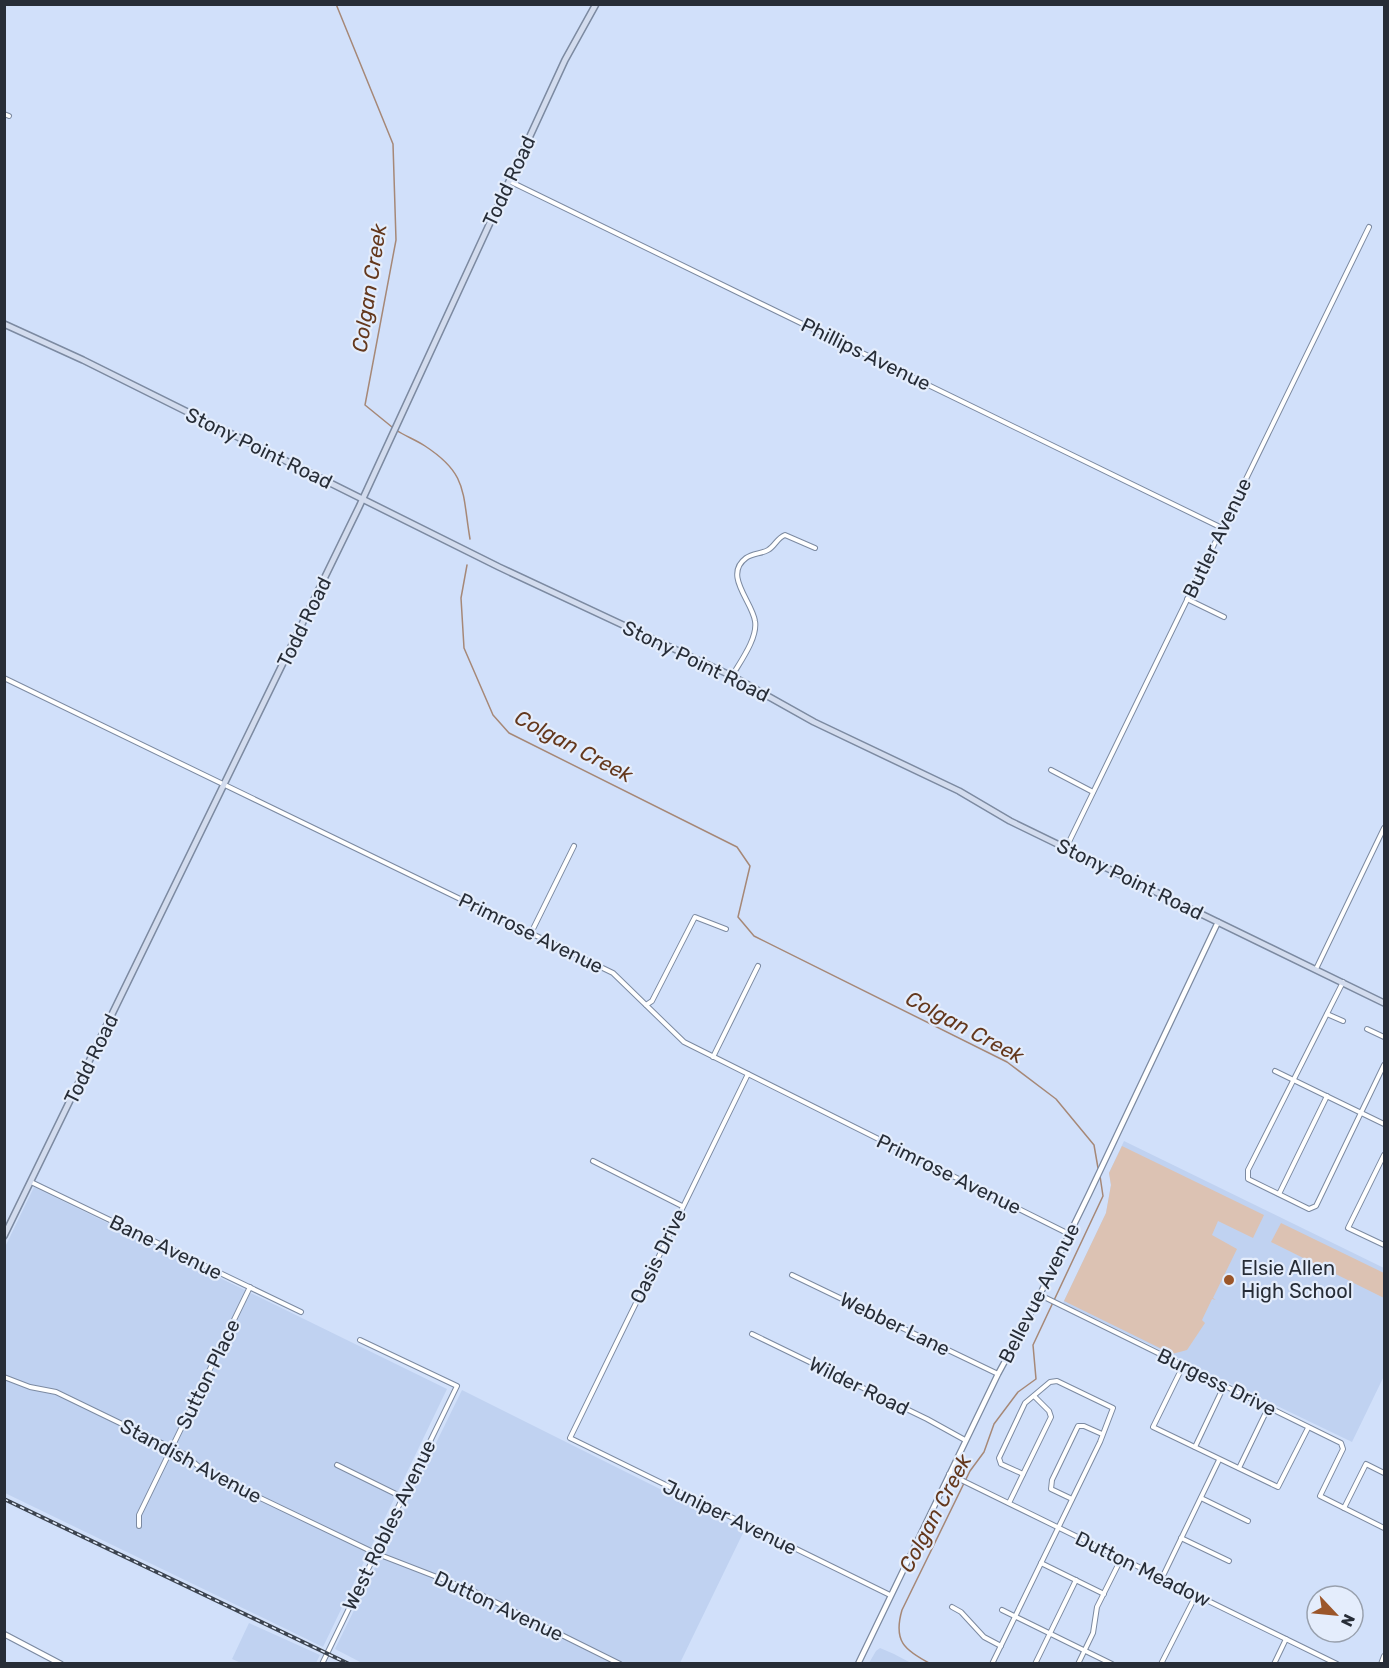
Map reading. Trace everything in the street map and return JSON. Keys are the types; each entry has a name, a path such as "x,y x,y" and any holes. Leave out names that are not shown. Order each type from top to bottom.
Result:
{"main road":[{"name":"Todd Road","path":"4,1236 363,499 565,60 596,4"},
{"name":"Stony Point Road","path":"4,324 76,357 499,567 732,676 814,722 958,791 1001,816 1384,1003"}],"street":[{"name":"Phillips Avenue","path":"509,182 907,372 1222,528"},
{"name":"Butler Avenue","path":"1066,848 1369,227"},
{"path":"732,676 755,629 752,612 738,581 737,573 743,561 753,554 767,551 785,535 815,548"},
{"path":"1187,599 1224,617"},
{"name":"Primrose Avenue","path":"4,678 613,973 684,1042 1070,1234"},
{"path":"1051,770 1093,792"},
{"path":"1316,969 1384,828"},
{"path":"531,933 574,846"},
{"path":"646,1005 652,1000 695,917 726,929"},
{"name":"Bellevue Avenue","path":"858,1664 965,1440 1070,1234 1218,922"},
{"path":"713,1057 758,966"},
{"path":"1343,982 1292,1079 1247,1175 1253,1182 1309,1209 1316,1206 1384,1065"},
{"path":"1327,1014 1343,1021"},
{"path":"1367,1029 1384,1037"},
{"path":"1275,1071 1384,1124"},
{"name":"Oasis Drive","path":"570,1438 747,1074"},
{"path":"1279,1194 1327,1096"},
{"path":"1384,1155 1348,1228 1384,1244"},
{"path":"593,1161 682,1206"},
{"path":"1379,1166 1384,1169"},
{"name":"Bane Avenue","path":"31,1182 301,1312"},
{"name":"Webber Lane","path":"792,1275 998,1374"},
{"name":"Sutton Place","path":"139,1526 139,1515 250,1287"},
{"name":"Burgess Drive","path":"1040,1295 1343,1445 1320,1496 1344,1508"},
{"name":"Wilder Road","path":"752,1334 927,1419 965,1440"},
{"name":"West Robles Avenue","path":"322,1664 457,1386 360,1340"},
{"path":"1183,1366 1153,1427 1219,1460 1278,1486 1308,1428"},
{"name":"Standish Avenue","path":"4,1377 30,1387 56,1392 172,1448 204,1471 375,1553"},
{"path":"992,1664 1072,1499 1113,1408 1055,1380 1050,1382 1022,1408 999,1458 1001,1464 1023,1474"},
{"path":"1195,1447 1224,1386"},
{"path":"1009,1503 1051,1417 1049,1411 1034,1396"},
{"path":"1239,1468 1268,1408"},
{"path":"1072,1499 1051,1489 1052,1480 1078,1426 1084,1426 1102,1434"},
{"name":"Juniper Avenue","path":"570,1438 890,1595"},
{"path":"1162,1578 1219,1460"},
{"path":"1384,1473 1366,1464 1344,1508 1384,1528"},
{"path":"337,1465 402,1497"},
{"name":"Dutton Meadow","path":"949,1474 1337,1664"},
{"path":"1201,1498 1248,1521"},
{"path":"1181,1538 1229,1561"},
{"name":"Dutton Avenue","path":"375,1553 445,1578 620,1664"},
{"path":"1078,1664 1093,1633 1097,1607 1121,1558"},
{"path":"1041,1563 1104,1594"},
{"path":"1035,1664 1076,1580"},
{"path":"1161,1664 1196,1595"},
{"path":"952,1607 962,1612 984,1637 1001,1646"},
{"path":"1002,1610 1112,1664"},
{"path":"4,1634 61,1664"},
{"path":"1274,1664 1286,1639"},
{"path":"1381,1664 1384,1656"}],"shaded area":[{"name":"Elsie Allen High School","path":"1124,1141 1384,1268 1384,1376 1352,1442 1063,1303 1106,1213 1111,1185 1109,1173"},
{"path":"1122,1146 1264,1215 1253,1238 1218,1221 1212,1235 1237,1249 1213,1298 1216,1300 1212,1299 1202,1320 1205,1323 1187,1350 1172,1354 1064,1301 1106,1213 1111,1185 1109,1173"},
{"path":"34,1187 447,1389 323,1647 5,1493 4,1249"},
{"path":"1281,1223 1384,1273 1384,1298 1271,1242"},
{"path":"462,1390 744,1531 680,1663 364,1664 335,1649"},
{"path":"249,1623 320,1655 316,1663 241,1663 232,1659"},
{"path":"880,1648 894,1654 911,1663 869,1663"}],"waterway":[{"name":"Colgan Creek","path":"336,4 393,144 396,240 365,405 392,427"},
{"name":"Colgan Creek","path":"396,430 439,456 456,475 464,496 470,539"},
{"name":"Colgan Creek","path":"467,565 461,598 464,648 493,715 509,733 737,847 750,866 738,917 754,936 1007,1062 1056,1099 1094,1145 1098,1168"},
{"name":"Colgan Creek","path":"931,1664 914,1654 903,1643 899,1630 902,1610 970,1471 984,1452 994,1424 1018,1392 1036,1379 1033,1345 1103,1196 1100,1176"}],"railway":[{"path":"4,1499 349,1664"}],"place":[{"name":"Elsie Allen High School","path":"1229,1280"}]}
